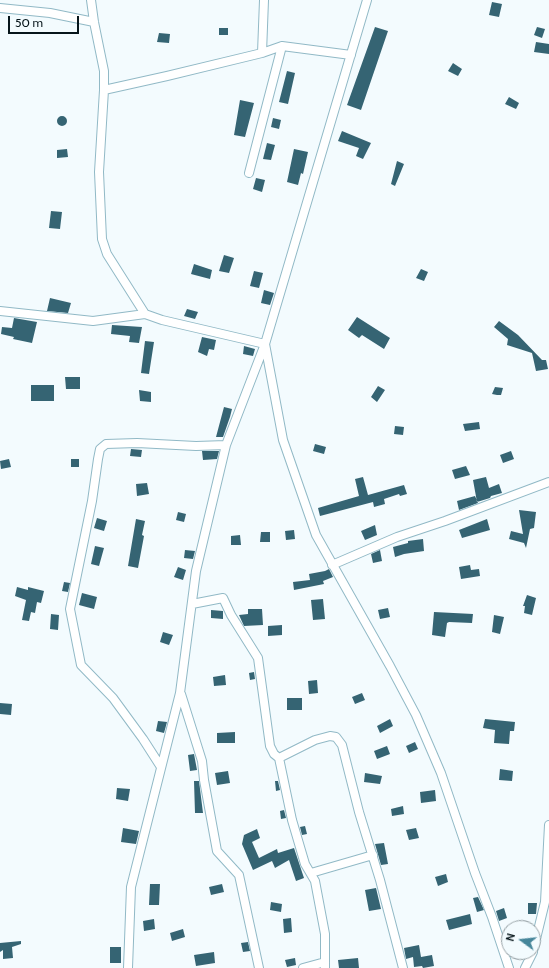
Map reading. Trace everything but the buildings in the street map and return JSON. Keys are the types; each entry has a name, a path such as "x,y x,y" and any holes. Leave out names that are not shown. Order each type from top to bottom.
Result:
{"street":[{"path":"91,0 104,71 99,172 102,239 107,254 145,314"},
{"path":"262,52 264,0"},
{"path":"128,968 131,887 180,693 196,571 226,445 265,344 367,0"},
{"path":"0,8 50,13 94,22"},
{"path":"104,90 282,46 351,55"},
{"path":"249,173 282,46"},
{"path":"0,311 93,321 145,314 162,320 265,344"},
{"path":"265,344 283,440 316,535 416,715 441,773 475,873 510,968"},
{"path":"162,767 113,698 81,665 70,609 92,501 98,458 100,449 106,444 137,443 196,446 226,445"},
{"path":"332,564 397,537 445,521 549,482"},
{"path":"192,604 223,598 231,615 258,658 270,746 274,754 279,758 292,820 305,864 315,881 324,934 325,965 303,968"},
{"path":"180,693 202,761 217,851 239,875 259,968"},
{"path":"279,758 315,740 330,736 336,737 342,745 359,812 380,880 403,968"},
{"path":"541,920 545,902 549,824"},
{"path":"310,873 373,856"}]}
